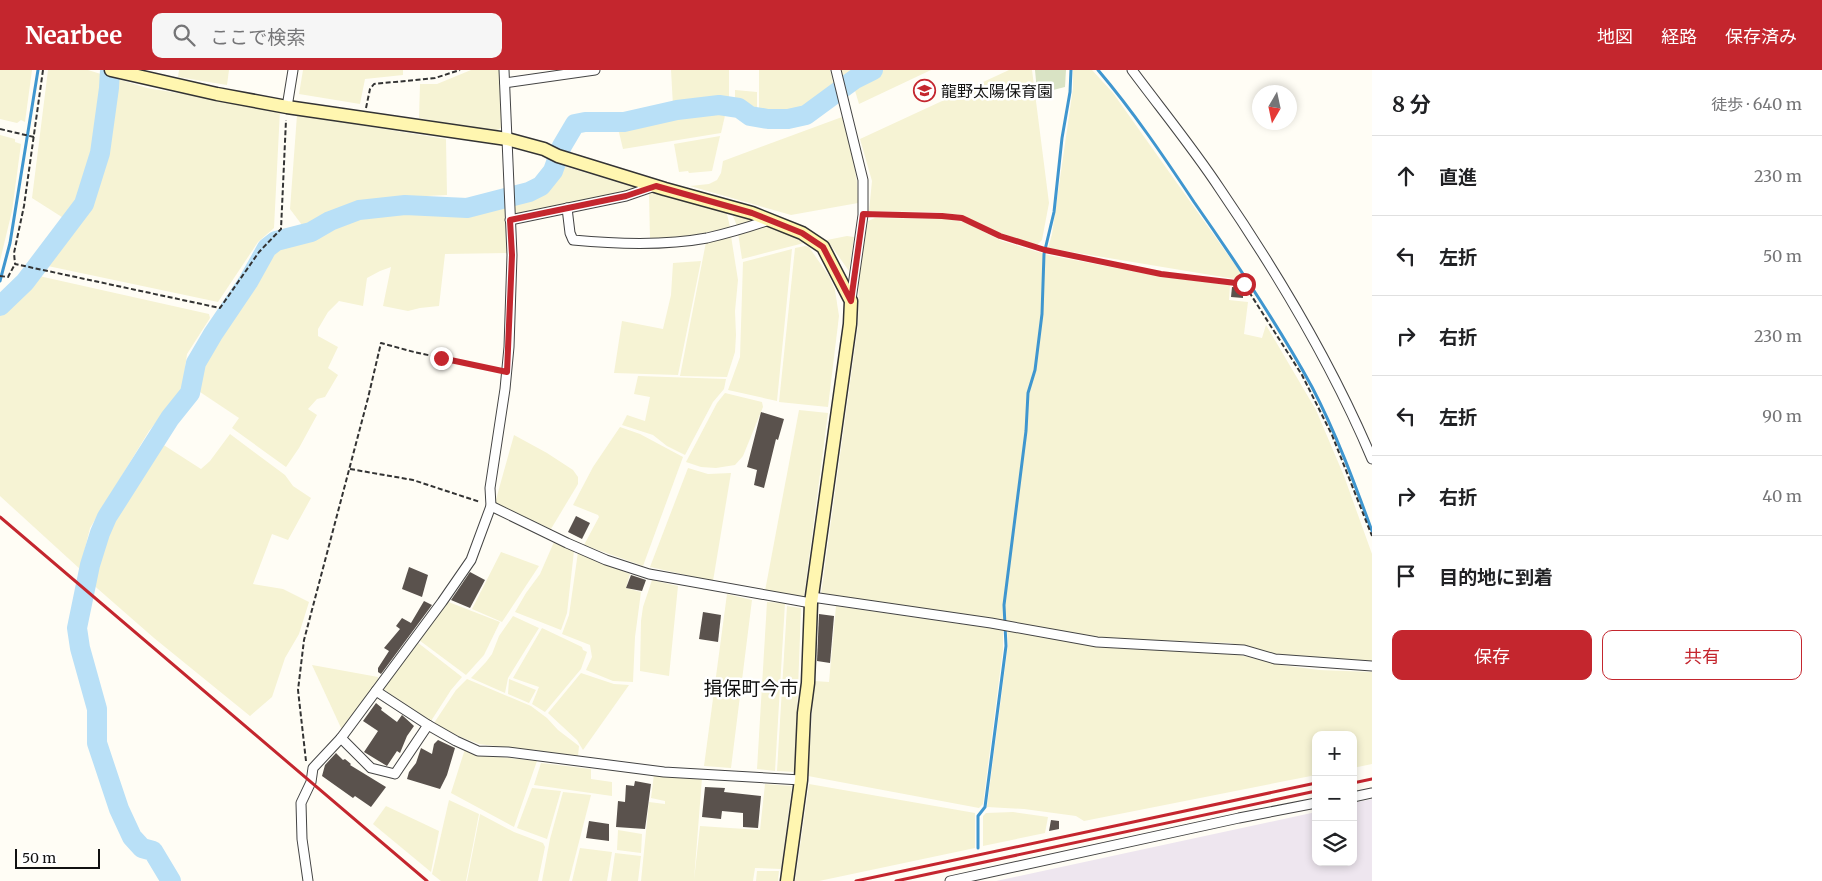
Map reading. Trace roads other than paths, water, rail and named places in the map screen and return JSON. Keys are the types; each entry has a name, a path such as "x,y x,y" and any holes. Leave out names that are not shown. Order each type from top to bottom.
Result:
{"street":[{"path":"111,70 216,94 287,107 507,139 544,149 558,156 656,186 752,213 802,233 823,247 851,301"},
{"path":"287,107 293,70"},
{"path":"308,881 302,839 301,802 310,782 313,768 341,738 471,560 491,506 490,488 507,372 512,255 504,70"},
{"path":"505,83 595,70"},
{"path":"787,881 801,780 812,600 850,324 851,301 863,214 863,180 836,70"},
{"path":"1132,70 1220,188 1308,328 1360,430 1372,459"},
{"path":"510,220 626,196 656,186"},
{"path":"567,208 570,233 573,240 615,243 665,242 706,238 769,220"},
{"path":"491,506 582,550 649,574 812,600 991,623 1097,642 1244,650 1275,659 1372,666"},
{"path":"376,691 428,726 478,751 508,752 664,772 801,780"},
{"path":"341,738 371,768 395,774 428,726"},
{"path":"1357,795 1372,793"},
{"path":"950,881 1312,804"}],"waterway":[{"path":"0,281 10,243 38,70"},
{"path":"0,306 25,282 84,204 100,153 110,70"},
{"path":"171,881 153,851 142,848 132,837 119,809 97,743 97,709 80,648 77,628 90,565 107,517 170,418 190,393 196,363 248,282 267,248 276,241 311,232 330,221 359,210 405,205 467,208 529,192 541,186 553,171 562,146 575,124 585,122 624,122 677,110 719,105 739,108 750,116 768,119 788,119 806,115 855,79 873,70"},
{"path":"978,848 978,816 985,807 1006,646 1004,605 1026,431 1028,393 1035,370 1042,314 1044,254 1054,212 1062,138 1070,92 1071,70"},
{"path":"1098,70 1160,151 1241,270 1285,340 1312,387 1329,422 1372,531"}],"railway":[{"path":"0,517 427,881"},
{"path":"1357,782 1372,779"},
{"path":"856,881 1312,784"},
{"path":"896,881 1312,792"}],"place":[{"name":"龍野太陽保育園","path":"925,91"}],"district":[{"name":"揖保町今市","path":"751,688"}]}
